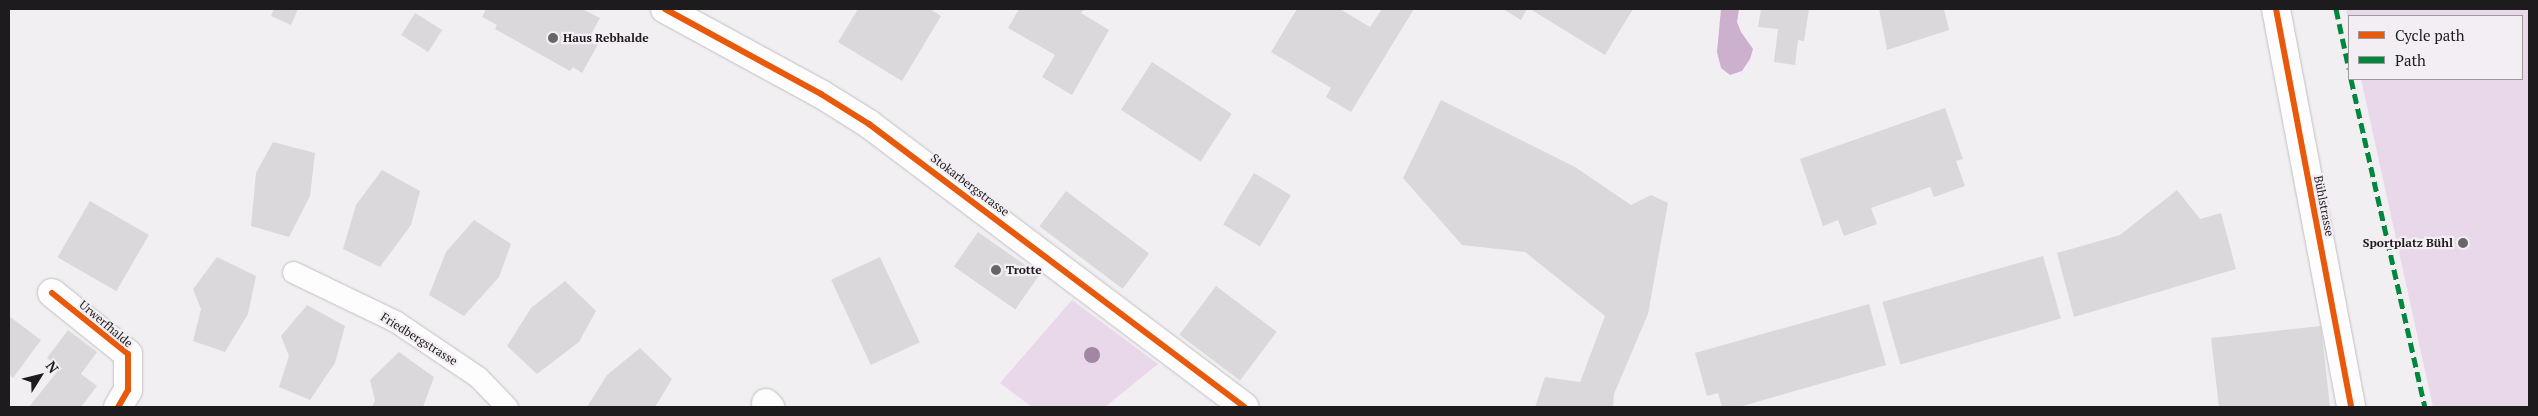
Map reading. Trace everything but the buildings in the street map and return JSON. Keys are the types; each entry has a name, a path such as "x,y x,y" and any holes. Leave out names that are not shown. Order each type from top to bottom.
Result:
{"street":[{"name":"Stokarbergstrasse","path":"665,9 821,94 869,124 1244,407"},
{"name":"Bühlstrasse","path":"2276,9 2351,407"},
{"name":"Urwerfhalde","path":"52,293 128,354 128,390 118,407"}],"lane":[{"name":"Friedbergstrasse","path":"293,272 395,321 478,377 507,407"}],"shaded area":[{"path":"1721,9 1739,9 1737,22 1741,32 1753,49 1750,59 1742,71 1730,75 1721,68 1717,52"},
{"name":"Sportplatz Bühl","path":"2346,9 2529,9 2529,407 2433,407 2361,80 2523,80 2523,15 2348,15 2348,19"},
{"path":"1072,300 1158,364 1105,407 1032,407 1000,383"}],"marked path":[{"path":"2336,9 2348,64"},
{"path":"2351,80 2425,407"}],"cycle path":[{"path":"665,9 821,94 869,124 1244,407"},
{"path":"2276,9 2351,407"},
{"path":"52,293 128,354 128,390 118,407"}],"place":[{"name":"Haus Rebhalde","path":"553,38"},
{"name":"Sportplatz Bühl","path":"2463,243"},
{"name":"Trotte","path":"996,270"}]}
